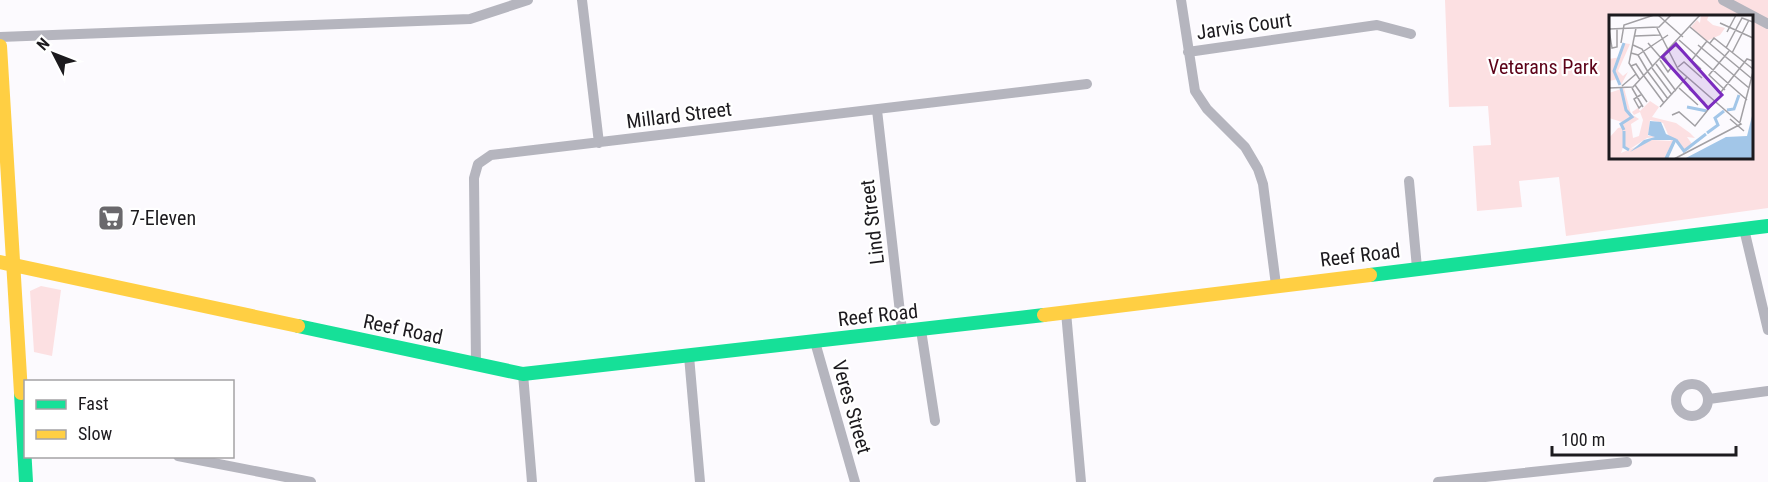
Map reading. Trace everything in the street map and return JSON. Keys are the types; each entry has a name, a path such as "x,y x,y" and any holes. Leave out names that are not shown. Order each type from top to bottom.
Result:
{"street":[{"path":"0,37 470,19 528,0"},
{"path":"582,0 599,143"},
{"path":"1181,0 1195,91 1207,109 1245,147 1258,169 1263,184 1276,285"},
{"path":"1723,0 1751,15"},
{"path":"1753,16 1768,24"},
{"name":"Jarvis Court","path":"1188,52 1377,25 1411,34"},
{"path":"0,46 6,263 24,418"},
{"name":"Millard Street","path":"476,364 474,178 478,164 491,155 1087,84"},
{"name":"Lind Street","path":"877,110 902,330"},
{"path":"1409,182 1417,268"},
{"name":"Reef Road","path":"6,263 523,374 815,342 902,330 921,330 1768,226"},
{"path":"1744,229 1768,330"},
{"path":"1065,312 1081,482"},
{"path":"921,330 935,421"},
{"name":"Veres Street","path":"815,342 855,482"},
{"path":"689,356 700,482"},
{"path":"523,374 532,482"},
{"path":"1709,399 1768,391"},
{"path":"26,458 26,482"},
{"path":"187,458 311,482"},
{"path":"1438,482 1627,462"}],"green space":[{"name":"Veterans Park","path":"1445,0 1768,0 1768,208 1566,236 1559,177 1519,181 1522,207 1477,211 1473,146 1491,145 1488,106 1449,107"},
{"path":"41,286 61,290 52,356 34,352 30,291"}],"traffic: fast":[{"path":"1370,275 1768,226"},
{"path":"298,326 523,374 1044,315"},
{"path":"21,393 24,446"},
{"path":"25,458 26,482"}],"traffic: slow":[{"path":"0,46 21,393"},
{"path":"0,262 298,326"},
{"path":"1044,315 1370,275"}],"place":[{"name":"7-Eleven","path":"111,218"}]}
